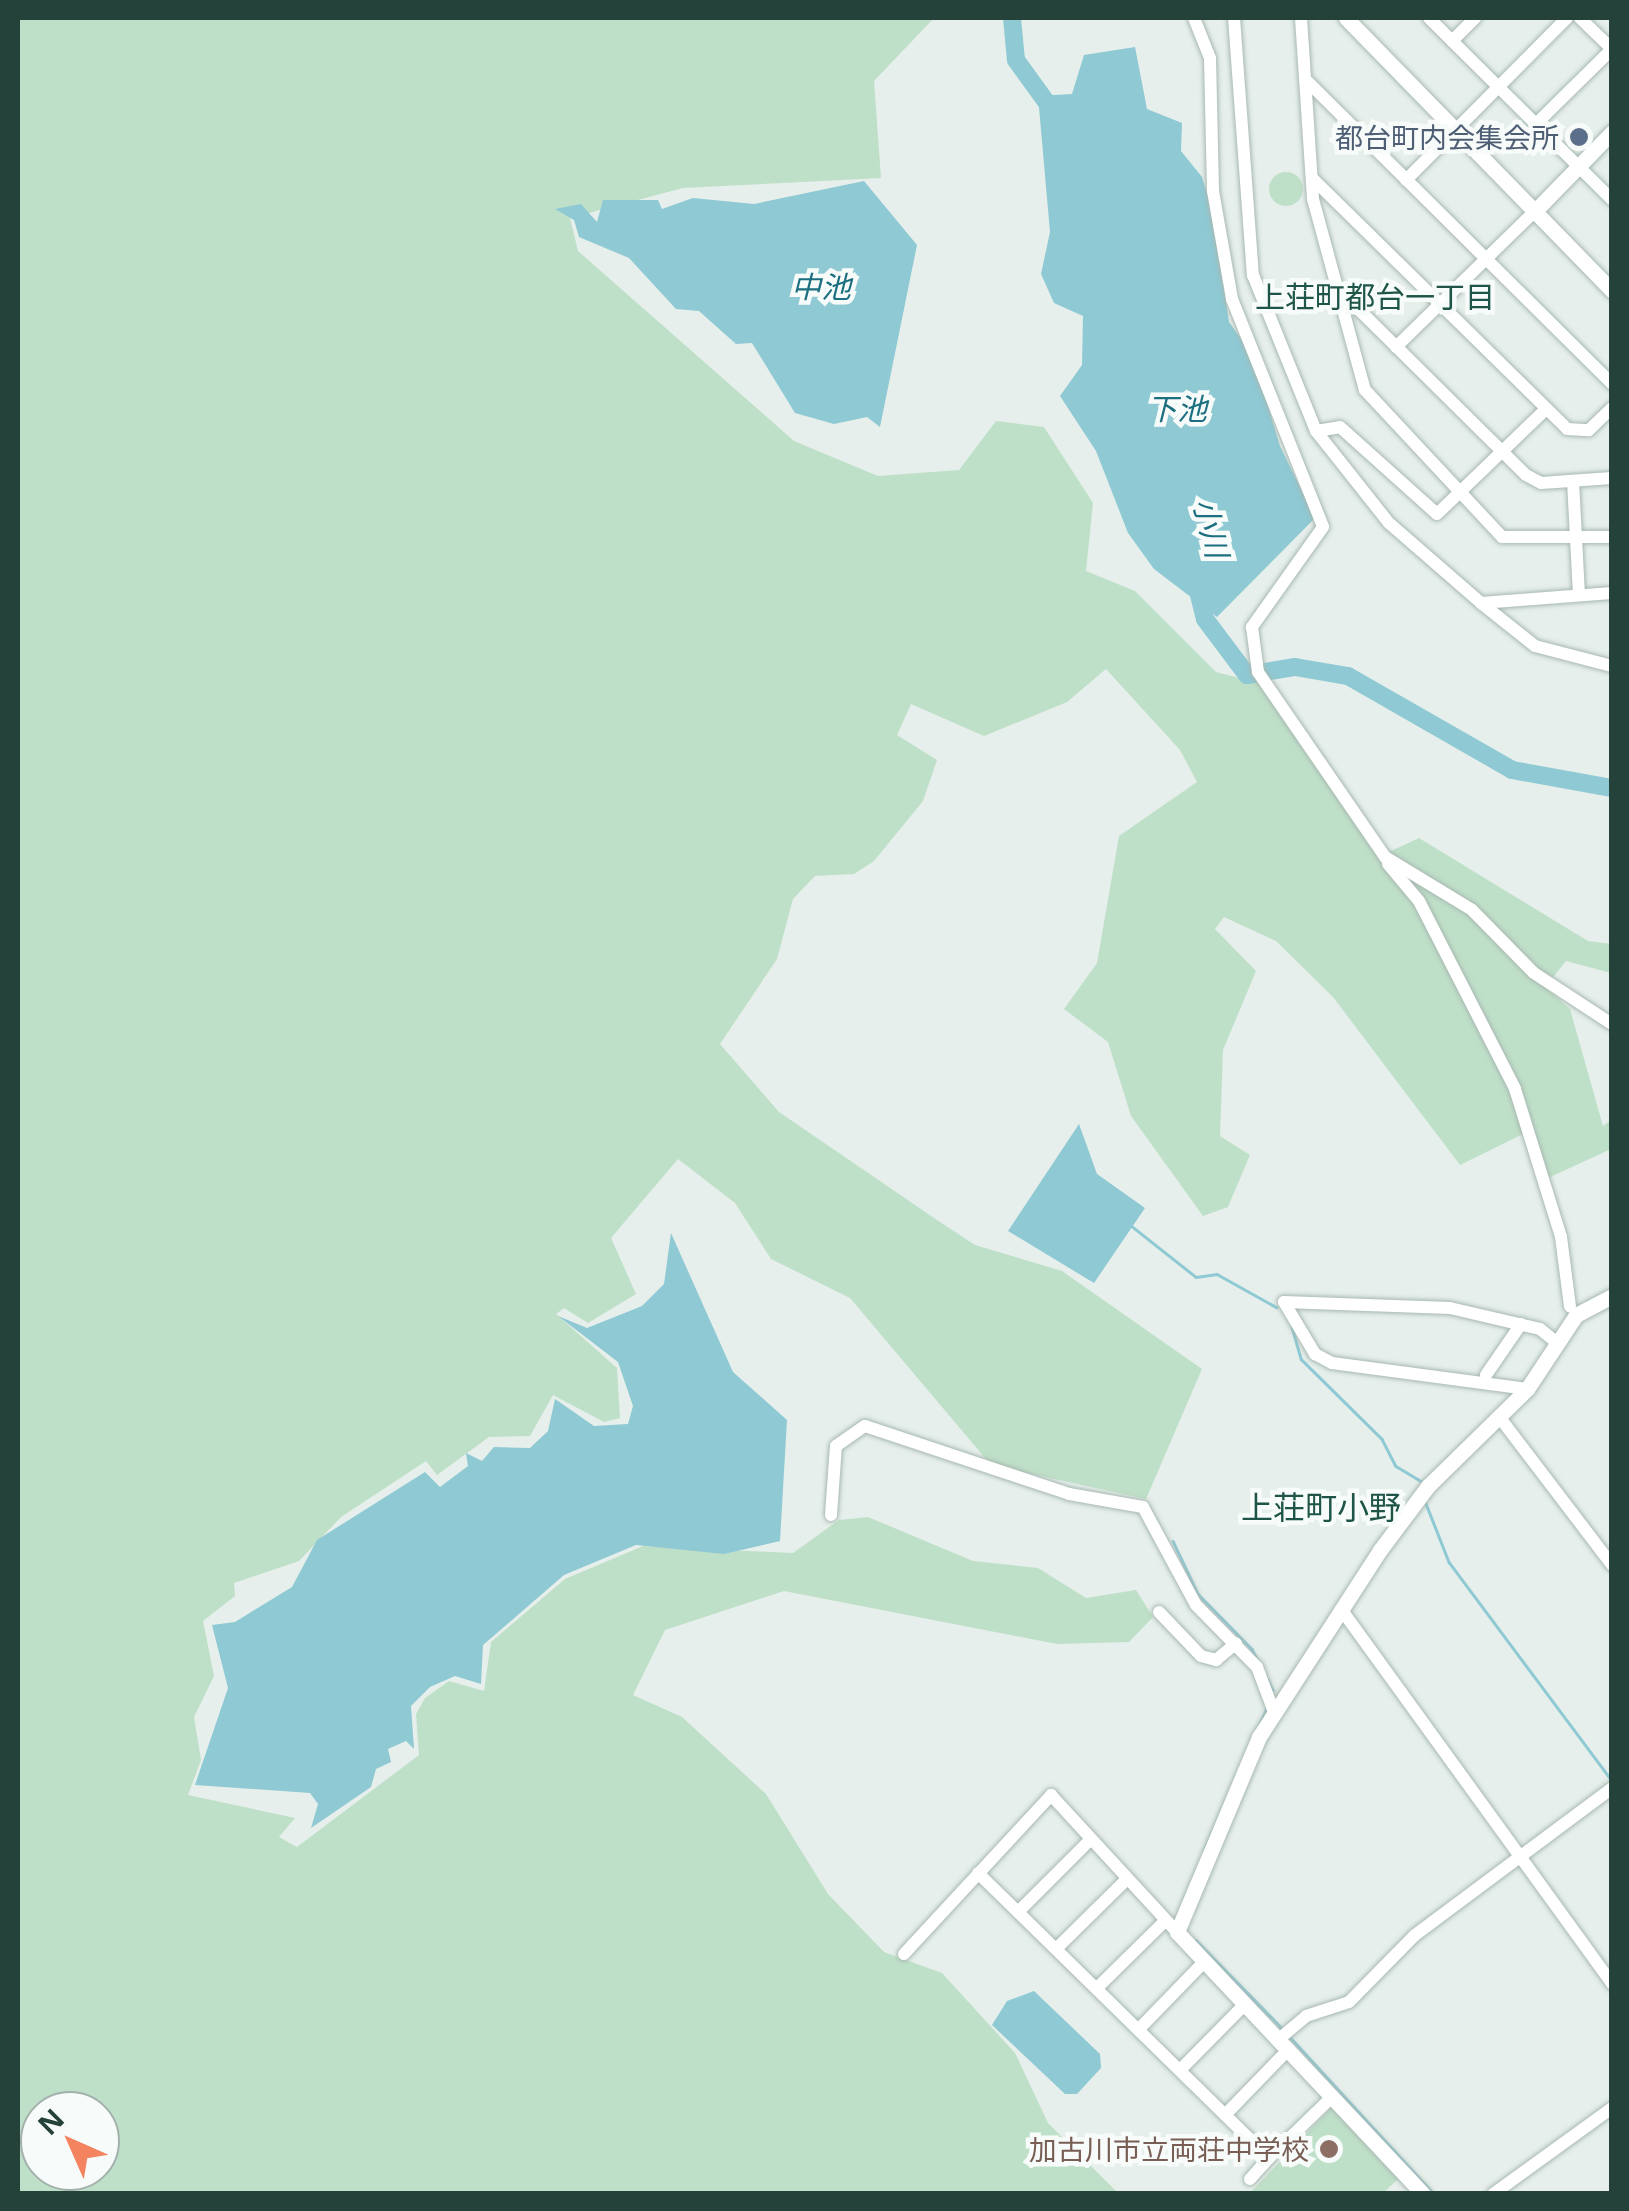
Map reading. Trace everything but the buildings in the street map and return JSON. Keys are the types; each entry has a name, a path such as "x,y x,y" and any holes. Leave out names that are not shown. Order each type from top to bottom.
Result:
{"street":[{"path":"1194,18 1210,58 1213,191 1232,299 1323,527 1259,614 1248,648 1474,1000 1515,1088 1562,1237 1570,1306"},
{"path":"1234,18 1255,287 1316,431 1389,523 1480,603 1535,646 1612,666"},
{"path":"1302,18 1313,179 1365,390 1502,537 1612,537"},
{"path":"1346,18 1452,132 1612,291"},
{"path":"1429,18 1612,200"},
{"path":"1452,41 1475,18"},
{"path":"1406,180 1567,18"},
{"path":"1536,124 1612,49 1580,18"},
{"path":"1305,79 1612,384"},
{"path":"1396,347 1612,132"},
{"path":"1313,179 1544,411 1583,432 1612,408"},
{"path":"1337,288 1504,452 1542,483 1612,478"},
{"path":"1316,431 1340,426 1429,510 1460,494 1544,411"},
{"path":"1573,481 1579,595"},
{"path":"1480,603 1612,593"},
{"path":"1385,857 1472,910 1534,973 1612,1024"},
{"path":"1097,1988 1170,1928 1274,1712 1410,1507 1500,1418 1576,1315 1612,1296"},
{"path":"1522,1388 1327,1361 1284,1302 1438,1306 1521,1324 1558,1343"},
{"path":"1486,1375 1521,1324"},
{"path":"1327,1361 1486,1375 1522,1388"},
{"path":"1500,1418 1612,1565"},
{"path":"832,1516 836,1446 866,1426 1069,1494 1143,1507 1196,1605 1236,1644 1274,1712"},
{"path":"1341,1609 1517,1858 1612,1984"},
{"path":"1159,1612 1201,1656 1216,1660 1236,1644"},
{"path":"1225,2115 1306,2016 1348,2002 1414,1936 1612,1788"},
{"path":"904,1954 1051,1795 1091,1830 1090,1840 1018,1912"},
{"path":"1090,1840 1423,2194"},
{"path":"978,1873 1269,2158"},
{"path":"1056,1948 1124,1880"},
{"path":"1138,2029 1204,1962"},
{"path":"1180,2070 1244,2005"},
{"path":"1250,2179 1334,2096"},
{"path":"1493,2194 1612,2108"}],"green space":[{"path":"18,18 934,18 874,81 881,178 683,188 570,218 578,251 794,441 878,476 959,470 996,421 1044,427 1093,503 1086,571 1135,591 1216,672 1259,683 1378,857 1419,838 1588,941 1611,944 1611,973 1566,961 1545,987 1570,1009 1603,1126 1611,1120 1611,1149 1546,1179 1531,1130 1460,1165 1333,997 1276,941 1224,917 1215,929 1256,971 1223,1050 1220,1136 1250,1155 1228,1207 1203,1216 1131,1116 1108,1042 1064,1009 1097,963 1119,836 1197,782 1180,750 1106,669 1067,702 984,736 911,704 897,735 937,760 923,801 874,861 854,874 815,876 793,899 777,959 720,1044 779,1112 937,1220 975,1245 1062,1271 1202,1369 1146,1499 991,1465 850,1298 771,1259 735,1203 678,1159 611,1238 636,1294 588,1323 564,1308 556,1314 617,1368 620,1418 604,1422 553,1395 530,1436 489,1437 437,1475 426,1461 341,1517 299,1561 234,1583 235,1596 203,1621 214,1676 194,1717 201,1760 188,1795 295,1818 279,1837 297,1847 419,1755 416,1714 425,1698 449,1681 484,1691 491,1642 565,1579 643,1546 793,1553 839,1520 868,1517 973,1561 1038,1568 1086,1598 1136,1590 1153,1617 1129,1642 1057,1644 784,1591 665,1630 633,1695 682,1717 766,1794 828,1894 884,1952 942,1973 1015,2053 1048,2123 1118,2193 18,2193"},
{"path":"1286,172 1298,177 1303,189 1298,201 1286,206 1274,201 1269,189 1274,177"},
{"name":"加古川市立両荘中学校","path":"1331,2108 1398,2179 1383,2193 1250,2193"}],"water":[{"name":"下池","path":"1135,47 1147,109 1182,123 1181,151 1202,177 1213,213 1229,322 1253,356 1280,446 1315,518 1217,617 1154,569 1128,533 1096,451 1060,396 1082,365 1083,316 1054,303 1041,274 1050,232 1038,96 1072,94 1084,55"},
{"name":"中池","path":"864,181 917,245 880,427 867,417 834,424 795,413 752,343 736,344 699,311 676,309 629,258 579,237 574,220 555,209 581,204 597,222 603,200 658,200 662,209 693,198 754,204"},
{"path":"1079,1124 1097,1174 1145,1208 1094,1283 1008,1231"},
{"path":"671,1233 733,1372 787,1420 780,1541 724,1554 636,1545 564,1575 483,1645 481,1684 455,1676 430,1687 411,1706 414,1749 406,1741 388,1749 391,1762 376,1769 371,1787 311,1828 318,1804 310,1793 195,1785 228,1688 212,1625 235,1622 292,1587 317,1540 425,1472 440,1487 468,1466 466,1453 482,1461 494,1447 530,1448 548,1431 555,1399 594,1426 628,1424 633,1406 618,1362 558,1316 587,1328 642,1306 664,1284"},
{"path":"1034,1991 1100,2054 1101,2068 1077,2094 1065,2094 992,2025 1007,2001"}],"waterway":[{"name":"小川","path":"1012,18 1016,60 1055,114"},
{"name":"小川","path":"1197,587 1205,619 1247,675 1295,667 1348,676 1512,770 1612,788"},
{"path":"1129,1224 1196,1277 1217,1274 1276,1307"},
{"path":"1292,1327 1301,1359 1382,1439 1396,1466 1424,1483"},
{"path":"1425,1501 1449,1562 1612,1781"},
{"path":"1173,1541 1198,1594 1252,1649 1273,1690"},
{"path":"1204,1850 1267,1707"},
{"path":"1196,1940 1282,2028"},
{"path":"1291,2038 1434,2194"}],"place":[{"name":"都台町内会集会所","path":"1579,137"},
{"name":"加古川市立両荘中学校","path":"1329,2149"}],"district":[{"name":"上荘町都台一丁目","path":"1375,297"},
{"name":"上荘町小野","path":"1321,1507"}]}
